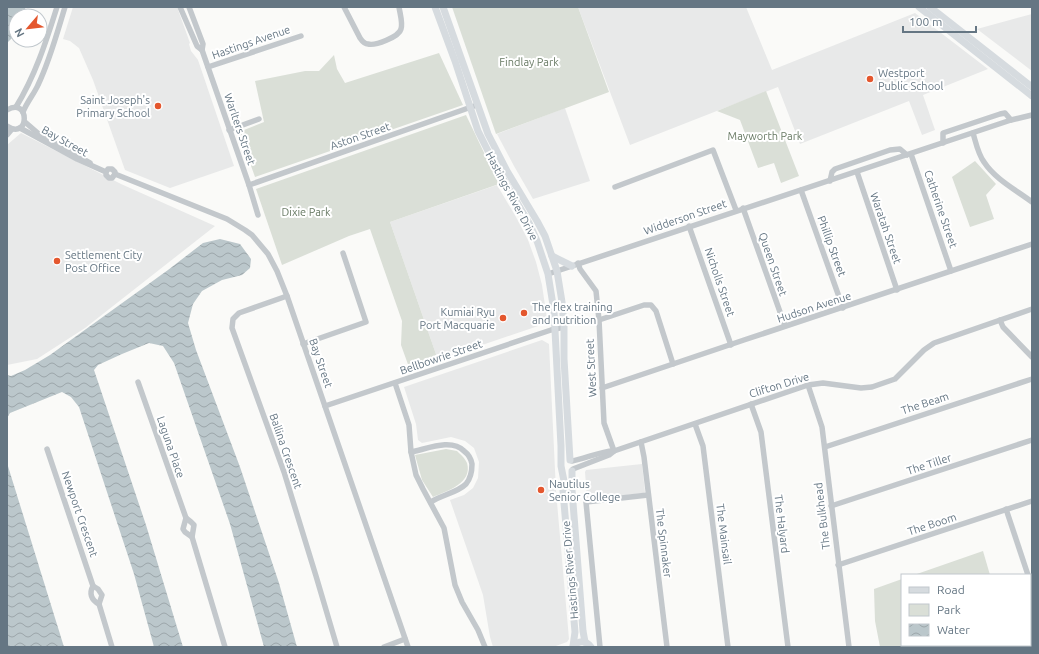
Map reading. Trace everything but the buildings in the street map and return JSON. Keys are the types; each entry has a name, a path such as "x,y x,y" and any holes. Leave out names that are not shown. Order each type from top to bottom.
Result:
{"main road":[{"name":"Hastings River Drive","path":"435,7 455,61 478,131 495,165 529,223 537,241 548,274 554,310 562,467 575,632 573,646"},
{"name":"Hastings River Drive","path":"444,7 477,105 496,151 545,236 557,271 564,327 564,359 572,465 572,490 583,631 588,644"},
{"path":"919,7 1032,96"},
{"path":"930,7 1032,87"},
{"path":"552,256 575,265"},
{"path":"566,460 572,465 567,472 562,467 566,460"},
{"path":"573,646 579,642 588,644"}],"street":[{"path":"7,110 16,107 27,88 40,58 57,7"},
{"path":"23,112 39,85 56,38 65,7"},
{"name":"Warlters Street","path":"180,7 197,46 202,50"},
{"name":"Warlters Street","path":"189,7 203,44 202,50 258,215"},
{"path":"344,7 360,38 364,43 372,44 395,37 400,31 401,23 398,7"},
{"name":"Hastings Avenue","path":"208,67 301,36"},
{"name":"Aston Street","path":"249,185 477,105"},
{"path":"7,135 10,128 20,128 24,122 25,118 23,112 20,108 16,107"},
{"name":"Widderson Street","path":"943,143 943,133 1005,113 1011,120"},
{"path":"1030,116 1032,122"},
{"name":"Widderson Street","path":"548,274 736,210 830,181 1011,120 1030,116"},
{"path":"229,130 259,119"},
{"name":"Bay Street","path":"24,122 40,135 103,171"},
{"name":"Bay Street","path":"20,128 77,160 103,171 110,168 115,174 227,219 255,238 268,254 287,296 408,647"},
{"path":"973,133 977,149 984,162 995,175 1032,202"},
{"path":"830,181 832,172 835,169 890,150 900,149 909,155"},
{"path":"615,187 713,150 736,210"},
{"name":"Catherine Street","path":"909,155 951,271"},
{"name":"Waratah Street","path":"857,172 897,290"},
{"name":"Phillip Street","path":"801,190 843,308"},
{"name":"Queen Street","path":"743,208 784,326"},
{"name":"Nicholls Street","path":"689,226 731,345"},
{"name":"Hudson Avenue","path":"602,388 1032,244"},
{"path":"303,344 366,322 343,253"},
{"name":"West Street","path":"575,265 580,269 596,291 599,320 604,423 614,451"},
{"name":"Ballina Crescent","path":"287,296 239,313 233,319 232,328 284,472 337,647"},
{"path":"599,320 644,305 651,305 656,311 673,364"},
{"name":"Clifton Drive","path":"572,465 608,451 614,451 808,385 823,384 861,388 872,387 889,382 895,379 924,350 934,343 1032,309"},
{"path":"1000,320 1003,327 1032,357"},
{"name":"Bellbowrie Street","path":"325,406 555,328 564,327"},
{"name":"The Beam","path":"825,447 1032,379"},
{"name":"Laguna Place","path":"138,382 186,518 194,525 192,537 225,647"},
{"path":"395,383 409,425 416,475 444,528 455,585 462,602 486,647"},
{"name":"The Bulkhead","path":"808,385 822,427 849,647"},
{"name":"The Halyard","path":"751,404 761,432 788,647"},
{"name":"The Mainsail","path":"695,424 703,446 728,647"},
{"name":"The Tiller","path":"831,506 1032,440"},
{"name":"The Spinnaker","path":"641,442 667,647"},
{"path":"412,452 450,444 460,447 471,459 471,478 465,485 437,497 431,502"},
{"name":"Newport Crescent","path":"47,449 93,586 91,595 99,604 112,647"},
{"name":"Hastings River Drive","path":"600,647 586,502 648,495"},
{"name":"The Boom","path":"838,565 1032,501"},
{"path":"1006,510 1028,574"},
{"name":"Laguna Place","path":"186,518 183,529 192,537"},
{"name":"Newport Crescent","path":"93,586 98,589 102,595 99,604"},
{"path":"384,647 405,640"}],"shaded area":[{"name":"Saint Joseph's Primary School","path":"73,7 177,7 190,43 191,51 198,60 234,166 170,188 125,170 93,80 79,48 70,41 63,39"},
{"path":"578,7 746,7 772,70 915,13 988,69 923,95 935,130 922,135 909,101 800,144 778,87 630,145"},
{"path":"1032,14 1032,71 977,29"},
{"path":"565,108 590,181 533,199 497,134"},
{"path":"21,133 121,184 215,226 85,328 37,359 7,365 7,145"},
{"path":"497,185 528,240 542,285 547,319 544,324 438,360 390,222"},
{"path":"542,340 549,344 556,491 569,639 567,642 553,647 493,647 483,595 450,500 464,495 473,488 478,478 479,462 474,448 465,441 451,437 422,443 418,440 416,424 404,387"},
{"path":"642,464 644,493 587,498 586,470"}],"green space":[{"name":"Findlay Park","path":"452,7 578,7 609,92 496,134"},
{"path":"439,53 463,105 255,177 239,132 264,122 255,81 305,71 319,71 334,55 337,69 345,83"},
{"name":"Mayworth Park","path":"766,91 799,176 781,183 774,163 758,168 740,120 717,111"},
{"name":"Dixie Park","path":"466,115 499,184 390,222 438,360 410,370 401,345 402,321 370,229 349,236 282,265 256,189"},
{"path":"975,161 996,184 986,195 994,219 970,227 952,177"},
{"path":"446,449 460,453 467,463 468,470 463,481 458,485 433,497 422,480 415,455"},
{"path":"983,551 990,574 917,574"},
{"path":"901,579 901,646 1031,646 1032,641 1032,647 880,647 875,621 874,589"}],"water":[{"path":"7,7 25,7 8,8 7,43"},
{"path":"220,239 240,244 251,259 250,268 242,275 222,280 202,291 193,304 188,323 196,350 240,467 279,583 297,647 264,647 230,524 174,363 163,346 149,343 98,365 94,370 146,525 183,647 154,647 134,574 79,407 71,397 62,392 10,413 7,418 7,375 11,376 25,370 50,355 203,243"},
{"path":"7,463 64,647 7,647"}],"place":[{"name":"Westport Public School","path":"870,79"},
{"name":"Saint Joseph's Primary School","path":"158,106"},
{"name":"Settlement City Post Office","path":"57,261"},
{"name":"The flex training and nutrition","path":"524,313"},
{"name":"Kumiai Ryu Port Macquarie","path":"503,318"},
{"name":"Nautilus Senior College","path":"541,490"}]}
